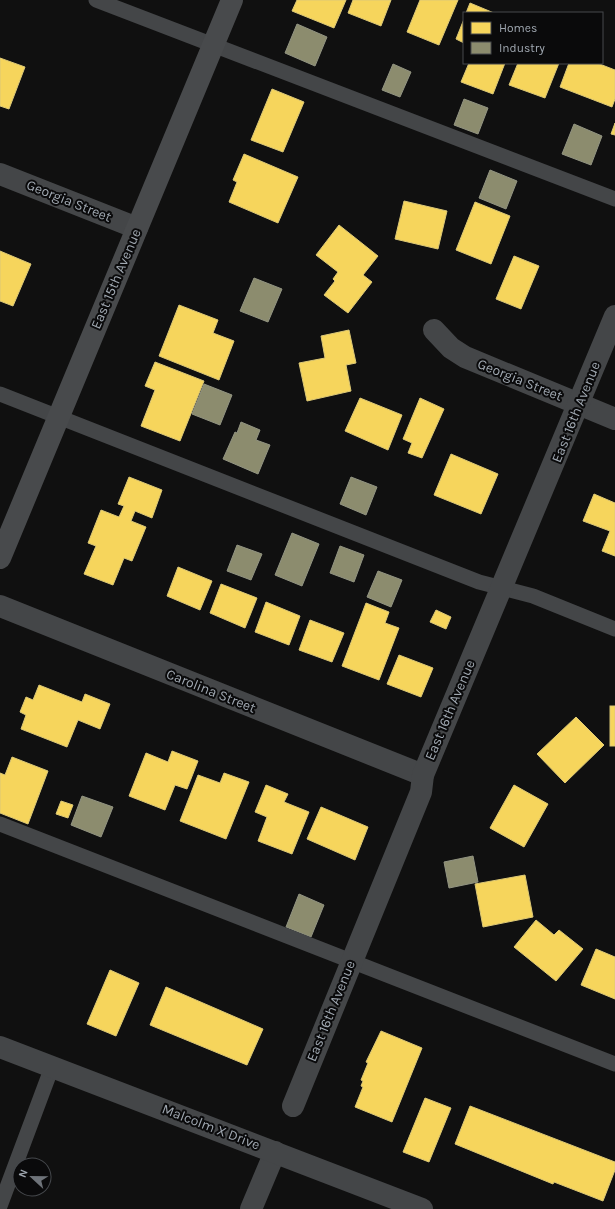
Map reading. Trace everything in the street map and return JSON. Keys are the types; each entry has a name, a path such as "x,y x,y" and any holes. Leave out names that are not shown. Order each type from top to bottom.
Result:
{"main road":[{"name":"East 15th Avenue","path":"0,558 232,0"}],"street":[{"name":"Georgia Street","path":"0,174 137,228"},
{"name":"East 16th Avenue","path":"293,1106 421,792 423,775 503,588 615,316"},
{"name":"Georgia Street","path":"434,330 447,345 465,357 615,419"},
{"name":"Carolina Street","path":"0,606 423,775"},
{"name":"Malcolm X Drive","path":"0,1047 422,1209"},
{"path":"251,1209 275,1152"}],"lane":[{"path":"96,0 615,199"},
{"path":"0,394 479,582 533,596 615,629"},
{"path":"0,824 615,1064"},
{"path":"0,1206 52,1067"}],"building: Homes":[{"path":"297,0 346,0 334,28 292,11"},
{"path":"353,0 391,0 381,26 348,13"},
{"path":"420,0 458,0 439,45 407,32"},
{"path":"470,3 492,12 466,12"},
{"path":"463,22 463,42 456,39"},
{"path":"0,58 25,67 9,109 0,106"},
{"path":"469,64 505,64 493,94 461,82"},
{"path":"518,64 559,64 545,98 509,85"},
{"path":"569,64 600,64 615,70 615,99 612,107 560,87"},
{"path":"272,89 304,102 283,152 251,140"},
{"path":"615,123 615,135 611,134"},
{"path":"244,154 298,177 278,223 229,202 237,182 233,180"},
{"path":"404,201 447,211 438,249 395,239"},
{"path":"475,202 510,216 491,264 456,250"},
{"path":"339,225 378,256 363,275 372,282 348,313 324,295 335,281 333,279 338,272 316,255"},
{"path":"0,251 31,264 13,306 0,301"},
{"path":"514,256 539,266 521,309 496,299"},
{"path":"179,305 218,320 213,333 234,341 219,380 159,356"},
{"path":"349,330 356,363 346,365 351,391 307,401 299,363 325,358 321,336"},
{"path":"155,362 204,381 180,441 141,426 155,390 145,386"},
{"path":"360,398 402,415 388,450 345,431"},
{"path":"420,398 444,409 422,458 408,453 412,443 403,439"},
{"path":"451,454 498,474 481,514 434,495"},
{"path":"129,477 162,490 152,518 135,511 131,521 146,527 132,561 124,558 113,585 84,574 96,546 88,543 101,510 119,517 124,506 118,504"},
{"path":"594,494 615,503 615,556 602,551 610,531 583,521"},
{"path":"178,567 212,581 200,610 167,596"},
{"path":"221,584 257,598 245,628 210,613"},
{"path":"266,602 300,616 289,645 255,632"},
{"path":"366,603 389,612 385,623 399,628 379,680 342,666"},
{"path":"436,610 451,617 446,629 430,622"},
{"path":"310,620 344,633 332,662 299,650"},
{"path":"399,655 433,668 421,697 387,684"},
{"path":"39,685 82,702 85,694 110,704 100,729 78,720 67,747 21,729 26,715 20,712 26,697 33,700"},
{"path":"610,706 615,706 615,746 610,746"},
{"path":"576,717 604,745 565,783 537,754"},
{"path":"172,751 198,761 187,789 175,785 165,810 129,796 146,753 168,762"},
{"path":"12,757 48,771 28,824 0,813 0,773 5,775"},
{"path":"224,773 249,782 226,839 180,821 198,775 220,783"},
{"path":"266,785 288,794 284,802 309,812 292,854 258,841 267,817 255,812"},
{"path":"514,785 548,804 524,847 490,828"},
{"path":"61,801 73,805 68,818 56,814"},
{"path":"321,807 368,827 355,860 307,839"},
{"path":"525,875 533,917 483,927 475,884"},
{"path":"536,920 554,935 559,930 583,949 556,981 514,947"},
{"path":"596,949 615,957 615,999 581,985"},
{"path":"110,970 139,983 116,1036 87,1024"},
{"path":"166,987 263,1029 247,1065 150,1025"},
{"path":"381,1031 422,1048 392,1122 355,1107 363,1087 361,1086 363,1081 361,1080 368,1063 366,1062"},
{"path":"425,1098 451,1108 429,1162 403,1152"},
{"path":"470,1106 615,1162 615,1170 603,1201 554,1182 553,1184 455,1144"}],"building: Industry":[{"path":"297,24 327,37 315,66 285,53"},
{"path":"393,64 411,72 400,97 382,90"},
{"path":"464,99 488,108 478,134 454,125"},
{"path":"574,124 602,136 591,165 562,154"},
{"path":"490,170 517,181 506,209 479,198"},
{"path":"254,278 282,289 268,322 240,311"},
{"path":"204,384 232,395 220,425 192,414"},
{"path":"241,422 260,430 256,440 270,445 258,474 223,459 235,432 237,433"},
{"path":"351,477 377,487 366,515 340,504"},
{"path":"292,533 319,544 302,586 275,575"},
{"path":"237,545 262,554 251,580 227,571"},
{"path":"340,546 364,555 354,582 330,573"},
{"path":"378,571 402,580 391,607 367,597"},
{"path":"82,796 113,807 101,837 71,825"},
{"path":"473,856 478,882 449,888 444,862"},
{"path":"299,894 324,905 311,937 286,927"}]}
